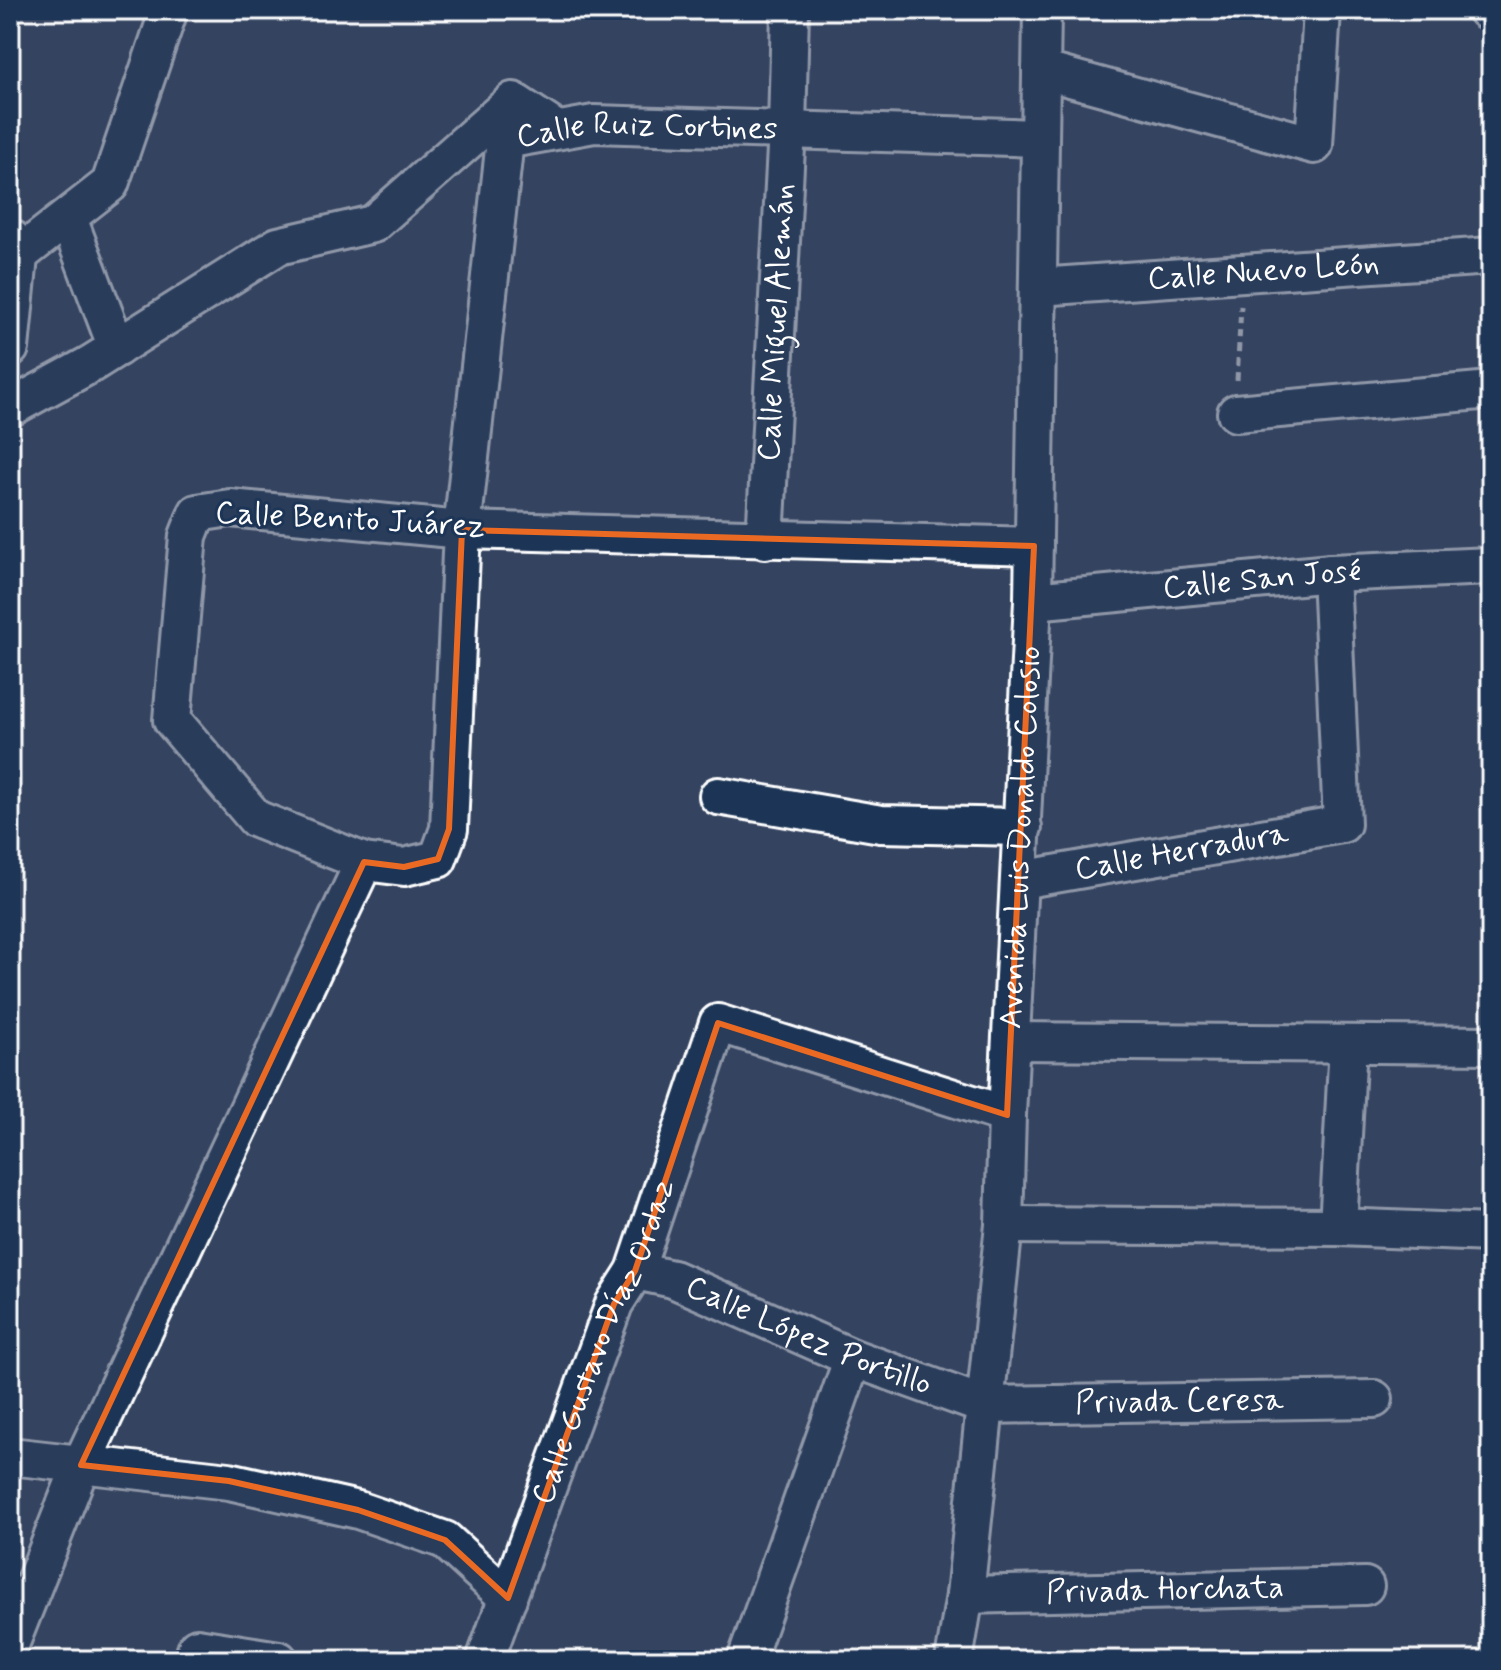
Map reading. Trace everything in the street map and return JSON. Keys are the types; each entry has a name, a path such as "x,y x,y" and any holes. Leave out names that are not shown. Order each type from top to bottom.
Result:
{"street":[{"path":"10,348 13,251 68,218 110,184 169,10"},
{"name":"Calle Miguel Alemán","path":"765,540 787,129 790,10"},
{"name":"Avenida Luis Donaldo Colosio","path":"954,1660 965,1595 1004,1225 1033,601 1042,10"},
{"path":"1041,70 1314,145 1322,10"},
{"path":"10,408 117,348 278,246 373,224 513,101 557,130"},
{"name":"Calle Ruiz Cortines","path":"462,530 505,140 594,124 1040,138"},
{"path":"68,218 117,348"},
{"name":"Calle Nuevo León","path":"1038,287 1491,256"},
{"path":"1236,413 1491,390"},
{"name":"Calle Benito Juárez","path":"462,530 449,829 438,859 404,867 364,862 256,819 172,720 188,536 197,513 230,508 462,530 492,528 765,540 1034,546"},
{"name":"Calle San José","path":"1033,601 1331,573 1491,566"},
{"name":"Calle Herradura","path":"1020,880 1342,824 1331,573"},
{"path":"718,796 881,824 1023,827"},
{"path":"10,1645 81,1465 364,862"},
{"name":"Calle Gustavo Díaz Ordaz","path":"485,1660 614,1304 635,1271 718,1023 1007,1115"},
{"path":"1011,1041 1491,1045"},
{"path":"1338,1227 1348,1044"},
{"path":"1004,1225 1338,1227 1491,1233"},
{"name":"Calle López Portillo","path":"635,1271 673,1279 853,1358 983,1405"},
{"path":"746,1660 853,1358"},
{"name":"Privada Ceresa","path":"983,1405 1374,1399"},
{"path":"10,1456 229,1481 358,1510 445,1540 508,1598"},
{"name":"Privada Horchata","path":"965,1595 1365,1586"},
{"path":"193,1660 197,1647 279,1660"}],"path":[{"path":"1236,413 1242,273"}],"highlighted area":[{"path":"462,530 1034,546 1007,1115 718,1023 635,1271 614,1304 508,1598 445,1540 358,1510 229,1481 81,1465 364,862 404,867 438,859 449,829"}]}
